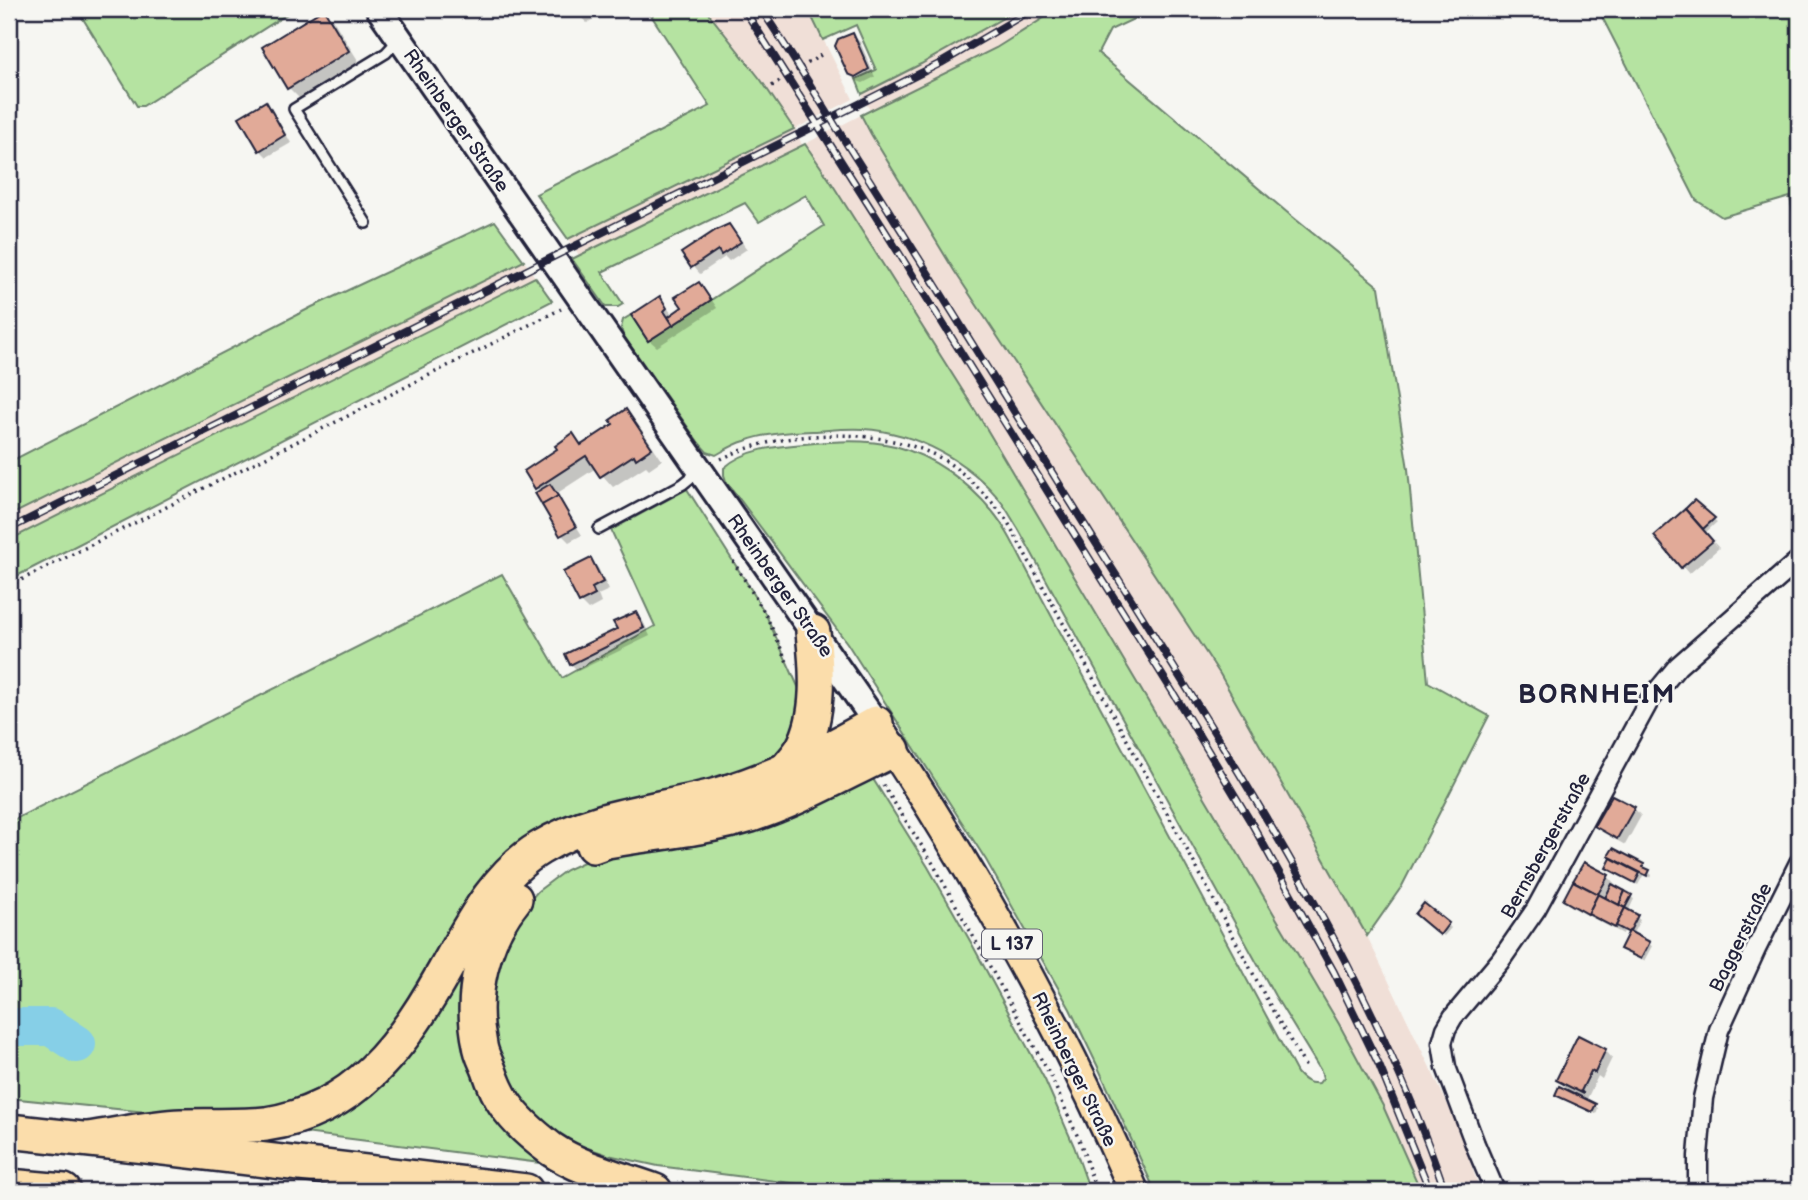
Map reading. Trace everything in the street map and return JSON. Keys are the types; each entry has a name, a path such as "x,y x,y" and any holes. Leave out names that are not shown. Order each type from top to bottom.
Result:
{"highway":[{"path":"785,771 802,749 810,727 816,697 813,632"},
{"path":"87,1139 180,1126 230,1127 268,1123 300,1116 330,1103 352,1089 387,1058 434,989 467,930 491,895 512,869 537,849 566,833 599,821 744,787 785,771 842,743 879,745"},
{"path":"655,1191 568,1159 552,1150 524,1128 505,1104 480,1047 476,1020 481,965 492,935 506,910 526,885 573,853 607,841 706,825 751,814 798,796 879,745"},
{"path":"9,1131 526,1191"},
{"path":"10,1189 64,1191"}],"main road":[{"name":"Rheinberger Straße","path":"390,21 813,632 879,745 951,842 1011,942 1075,1064 1134,1191"}],"street":[{"name":"Bernsbergerstraße","path":"1495,1191 1446,1067 1442,1043 1446,1029 1500,961 1536,909 1649,701 1678,666 1799,560"},
{"name":"Baggerstraße","path":"1698,1191 1703,1098 1719,1030 1799,863"}],"lane":[{"path":"366,223 295,109 386,53 390,21"},
{"path":"599,529 683,484 701,470"}],"path":[{"path":"772,86 824,53"},
{"path":"9,586 562,308 558,301"},
{"path":"701,470 763,443 802,437 870,437 900,442 934,455 966,475 1006,519 1307,1069"},
{"path":"730,557 766,615 788,665"},
{"path":"879,745 932,862 1051,1077 1081,1144 1096,1191"}],"shaded area":[{"path":"705,9 808,9 853,99 795,129 802,145 579,255 568,239 794,130 761,80"},
{"path":"1019,9 1058,9 996,48 870,111 862,94"},
{"path":"861,115 955,272 1220,674 1367,936 1458,1126 1480,1191 1421,1191 1383,1106 1339,1024 985,426 805,144"},
{"path":"524,261 535,277 9,540 9,516"}],"green space":[{"path":"77,9 295,9 143,106 137,106"},
{"path":"647,9 705,9 761,80 794,129 568,239 536,194 710,106"},
{"path":"808,9 1019,9 862,94 856,79 876,70 856,25 823,40"},
{"path":"1058,9 1155,9 1110,30 1098,53 1379,287 1408,469 1428,682 1489,716 1402,886 1367,936 1220,674 955,272 861,115 996,48"},
{"path":"1598,9 1799,9 1799,245 1790,197 1722,217 1696,200"},
{"path":"805,144 985,426 1339,1024 1383,1106 1421,1191 1155,1191 1070,1009 986,860 847,643 726,481 724,468 741,457 773,447 839,441 873,442 923,456 949,471 982,500 998,518 1012,542 1297,1073 1307,1081 1319,1083 1323,1078 1321,1071 1275,996 1019,530 989,488 958,462 921,443 883,431 850,429 779,433 741,442 716,455 707,452 623,335 623,320 631,315 648,341 824,226 806,195 759,222 745,203 602,272 623,304 618,307 606,307 572,259"},
{"path":"495,221 524,261 9,516 9,462 312,307"},
{"path":"535,277 552,301 9,580 9,540"},
{"path":"687,489 766,615 800,691 799,716 782,750 750,771 611,802 529,837 474,888 385,1035 339,1080 265,1111 156,1113 9,1098 9,822 502,574 562,678 655,626 611,530"},
{"path":"863,778 873,779 973,946 1045,1080 1090,1191 854,1191 658,1166 608,1155 573,1143 541,1124 520,1104 494,1051 492,978 516,916 538,891 566,870 588,860"},
{"path":"467,946 466,1018 556,1165 281,1130 308,1118"}],"building":[{"path":"324,9 349,51 287,89 262,47"},
{"path":"853,33 869,69 855,77 848,74 835,46 838,39"},
{"path":"266,101 285,135 259,151 239,117"},
{"path":"729,224 741,242 721,255 718,250 691,268 681,253"},
{"path":"699,282 711,300 673,325 668,317 682,307 675,297"},
{"path":"660,296 667,308 664,311 673,325 648,341 631,315"},
{"path":"626,409 652,448 636,459 634,455 600,477 586,456 535,489 524,471 557,449 555,446 573,433 581,445 613,424 610,420"},
{"path":"550,484 558,496 542,505 535,493"},
{"path":"558,496 576,527 560,536 542,505"},
{"path":"1694,500 1715,518 1703,529 1685,509"},
{"path":"1685,509 1713,541 1681,568 1654,536"},
{"path":"591,558 603,582 592,588 595,595 579,603 563,572"},
{"path":"636,612 644,628 570,665 565,654 617,629 613,622"},
{"path":"1612,795 1635,807 1617,839 1594,826"},
{"path":"1613,848 1644,864 1643,867 1650,870 1647,876 1608,856"},
{"path":"1611,858 1640,873 1635,883 1606,868"},
{"path":"1584,862 1609,875 1598,894 1573,881"},
{"path":"1573,881 1598,894 1588,914 1563,900"},
{"path":"1612,884 1625,891 1619,905 1605,898"},
{"path":"1625,891 1632,895 1625,908 1619,905"},
{"path":"1598,894 1625,908 1615,928 1588,914"},
{"path":"1424,903 1449,923 1440,935 1415,914"},
{"path":"1625,908 1638,915 1629,933 1616,926"},
{"path":"1629,931 1650,942 1641,959 1620,949"},
{"path":"1578,1035 1606,1049 1595,1073 1591,1071 1581,1091 1584,1094 1556,1080"},
{"path":"1559,1086 1596,1104 1592,1112 1555,1095"}],"waterway":[{"path":"9,1027 51,1027 77,1044"}],"railway":[{"path":"744,9 1174,694 1252,824 1334,972 1379,1065 1430,1191"},
{"path":"761,9 1197,705 1291,862 1376,1023 1413,1106 1445,1191"},
{"path":"9,529 941,63 1033,9"}],"district":[{"name":"BORNHEIM","path":"1597,694"}]}
